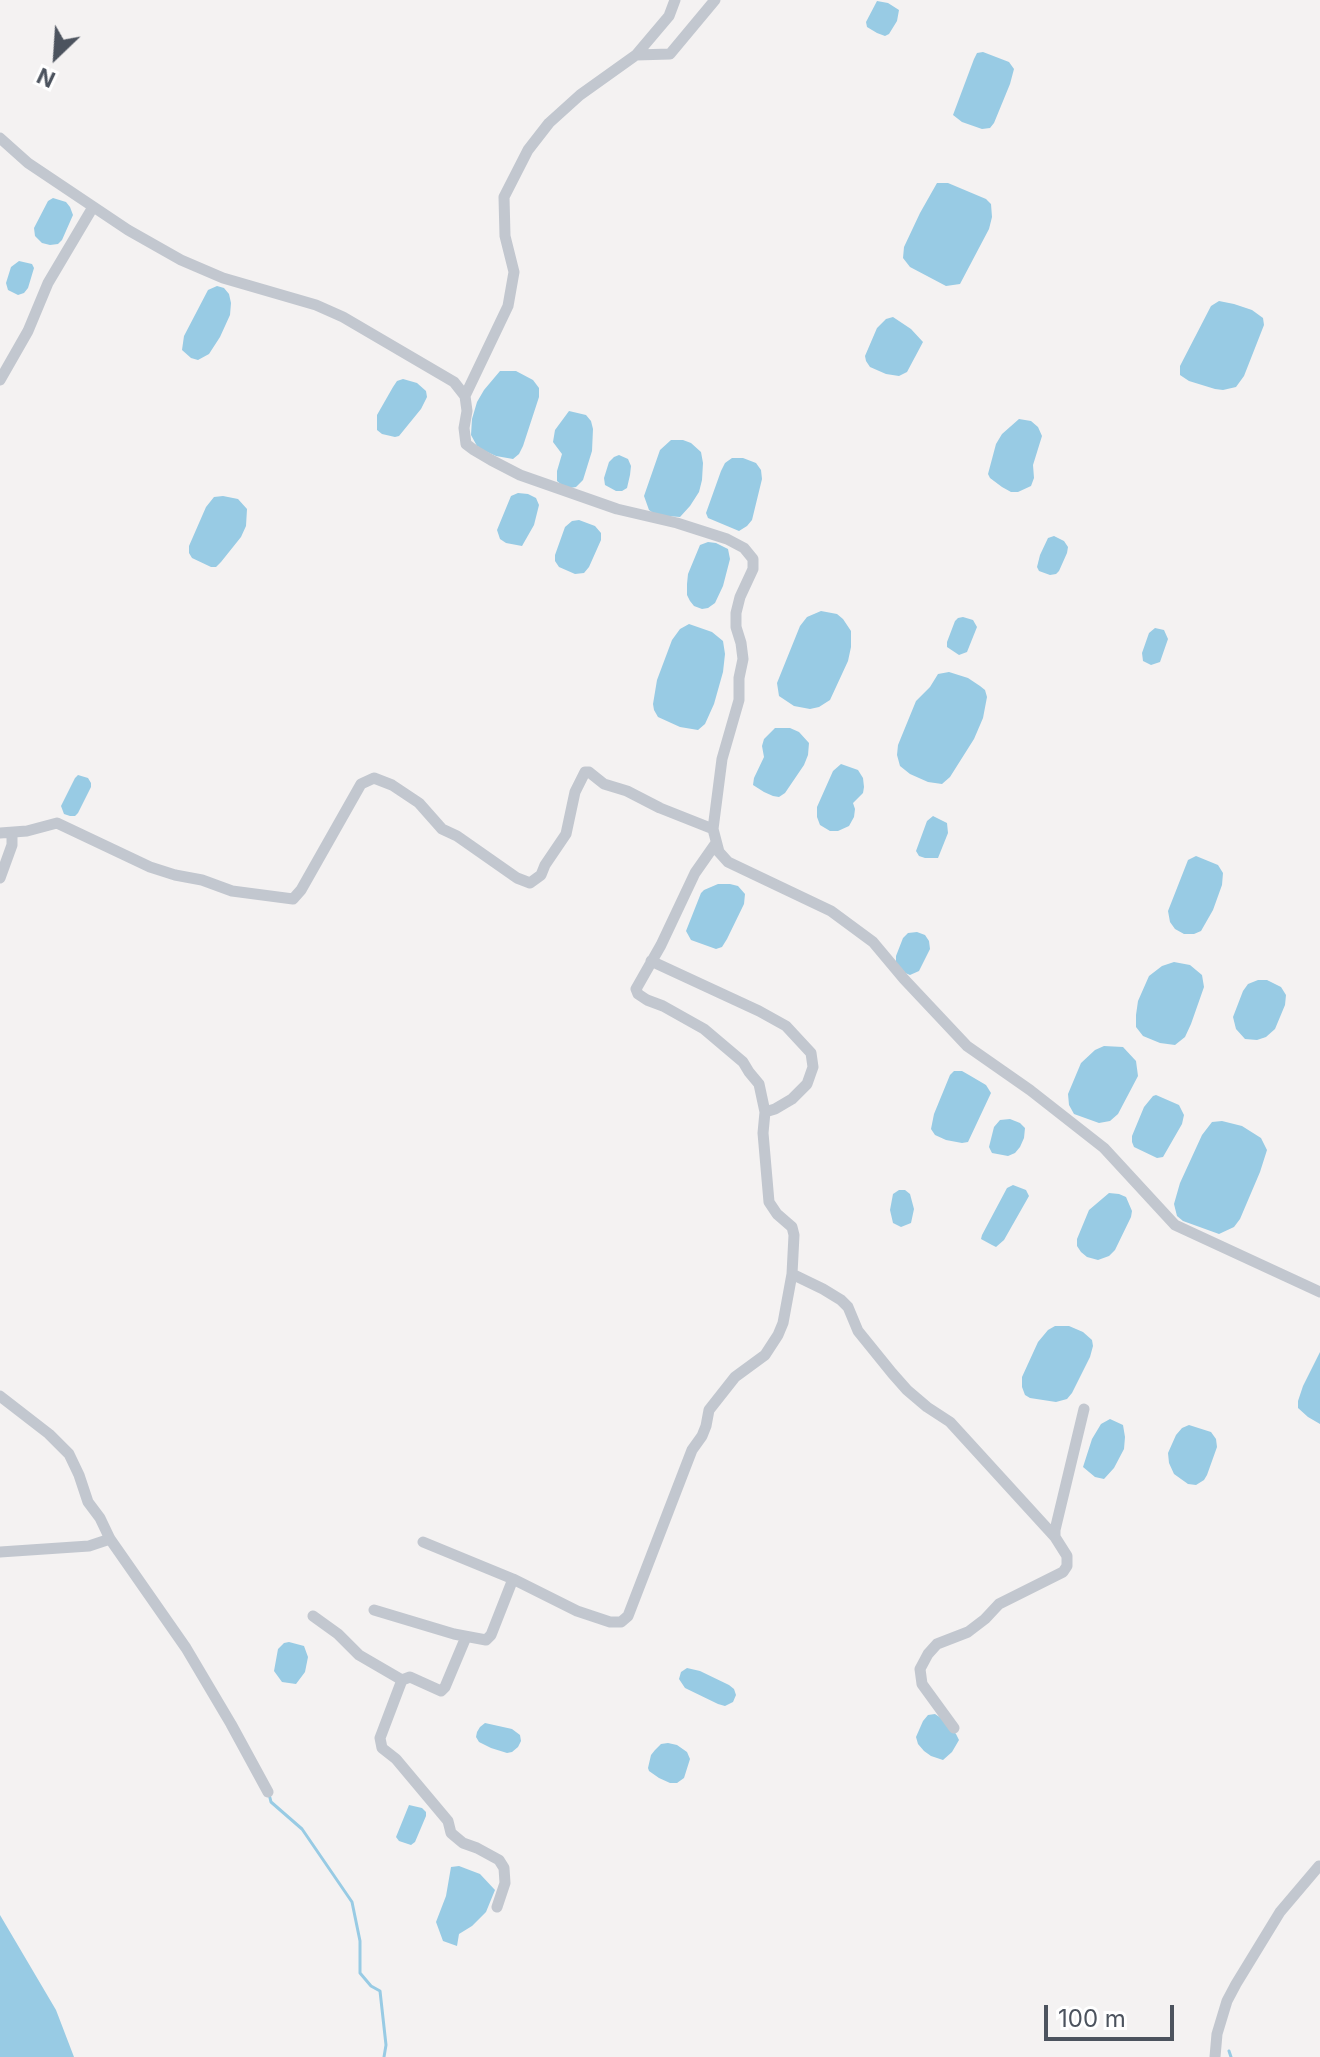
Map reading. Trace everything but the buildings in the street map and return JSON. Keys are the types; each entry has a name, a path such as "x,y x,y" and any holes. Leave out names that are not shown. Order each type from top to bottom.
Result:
{"street":[{"path":"465,396 508,306 514,272 505,236 504,197 528,150 549,123 580,95 636,55 669,16 675,0"},
{"path":"636,55 670,54 715,0"},
{"path":"0,138 28,163 93,207 181,260 223,278 316,305 343,317 454,382 465,396 466,444 491,460 520,475 617,509 677,523 727,539 744,548 753,559 753,569 736,613 743,659 739,700 722,759 713,829 719,852 728,862 831,911 873,942 967,1046 1104,1148 1175,1225 1320,1292"},
{"path":"0,380 28,331 48,283 93,207"},
{"path":"0,878 12,845 6,833 57,823 150,867 232,891 293,899 361,784 374,778 392,785 419,803 442,829 517,878 530,883 541,875 566,834 575,792 585,772 604,784 713,829"},
{"path":"423,1542 513,1579 577,1611 610,1622 621,1622 628,1616 687,1462 706,1426 709,1410 735,1377 765,1355 778,1335 792,1274 794,1235 792,1227 769,1202 763,1133 765,1112 759,1084 743,1062 704,1029 638,994 636,989 695,873 716,843"},
{"path":"651,961 786,1026 811,1053 813,1067 807,1084 792,1099 765,1112"},
{"path":"792,1274 823,1289 848,1307 858,1331 892,1373 927,1407 950,1422 1055,1537 1067,1556 1067,1566 1063,1572 999,1604 968,1632 937,1644 924,1661 920,1669 922,1684 954,1728"},
{"path":"0,1396 49,1434 69,1454 88,1502 186,1648 268,1792"},
{"path":"1055,1537 1084,1409"},
{"path":"0,1552 89,1546 110,1539"},
{"path":"374,1610 486,1640 491,1635 513,1579"},
{"path":"313,1616 338,1634 359,1655 402,1680"},
{"path":"466,1637 441,1691 410,1677 402,1680 380,1738 382,1748 396,1759 448,1821 451,1833 463,1843 499,1860 504,1868 505,1883 497,1907"},
{"path":"1215,2057 1217,2034 1227,2001 1280,1912 1320,1867 1320,1857"}],"water":[{"path":"877,1 899,10 897,21 885,36 867,27 866,22"},
{"path":"983,52 1009,62 1014,69 994,123 990,128 982,129 953,115 974,59 977,53"},
{"path":"937,183 948,183 991,204 989,229 960,284 946,286 910,267 903,258 904,247"},
{"path":"53,198 66,202 73,215 62,240 50,245 42,243 35,236 34,228 48,201"},
{"path":"19,261 32,264 34,268 28,288 18,295 8,290 6,283 11,267"},
{"path":"217,286 229,294 230,315 209,354 198,360 191,358 182,350 184,336 208,290"},
{"path":"1219,301 1252,310 1263,318 1264,325 1244,376 1236,387 1223,390 1189,381 1180,375 1180,366 1211,306"},
{"path":"893,317 923,342 907,372 899,376 870,367 865,356 877,328"},
{"path":"500,371 516,371 533,380 539,388 523,446 513,459 485,451 477,446 471,435 477,402"},
{"path":"403,379 417,383 426,391 427,397 399,436 382,434 377,430 377,415 397,381"},
{"path":"569,411 586,415 593,429 592,451 583,480 570,488 557,481 562,454 553,442 555,430"},
{"path":"1019,419 1031,421 1042,436 1033,465 1031,486 1011,492 988,474 996,444"},
{"path":"671,440 691,443 701,452 703,463 699,492 680,517 656,515 649,510 644,496 660,450"},
{"path":"619,455 628,459 631,466 627,488 616,491 605,485 604,478 609,462"},
{"path":"732,458 756,463 762,479 752,520 739,531 708,518 706,513 721,471"},
{"path":"518,493 536,498 539,505 534,525 522,546 506,543 500,539 497,530 511,496"},
{"path":"214,497 238,499 247,509 246,526 221,562 211,567 192,558 189,546 206,507"},
{"path":"579,520 595,526 601,533 601,540 589,567 584,573 575,574 559,567 555,555 565,527"},
{"path":"1054,536 1068,547 1059,571 1050,575 1037,567 1048,538"},
{"path":"708,542 728,549 730,559 715,603 702,609 690,601 687,584 700,545"},
{"path":"821,611 837,614 851,631 848,661 830,700 810,709 794,706 779,696 777,683 800,626 807,617"},
{"path":"963,617 973,620 977,627 967,652 959,655 947,647 947,642 955,621"},
{"path":"689,624 712,632 723,641 725,654 714,704 705,724 698,730 680,727 658,717 653,704 657,680 672,640 680,629"},
{"path":"1155,628 1164,630 1168,639 1160,662 1151,665 1143,661 1142,653 1149,633"},
{"path":"949,672 968,678 985,690 987,697 974,739 950,777 942,784 910,774 900,766 897,755 916,701 938,674"},
{"path":"775,728 790,728 799,732 809,743 804,765 779,797 753,785 764,757 764,739"},
{"path":"841,764 858,770 864,787 863,793 853,803 854,817 849,826 830,831 820,825 817,807 833,771"},
{"path":"78,775 88,778 91,787 78,813 70,816 64,814 61,806"},
{"path":"933,816 947,823 948,833 938,858 925,858 916,851 927,821"},
{"path":"1196,856 1218,865 1223,873 1222,885 1201,931 1184,934 1170,922 1168,911 1188,860"},
{"path":"718,884 738,886 745,894 744,904 727,939 722,947 716,949 691,940 686,931 701,893"},
{"path":"908,933 925,935 930,949 919,971 910,975 896,963 896,956 903,938"},
{"path":"1174,962 1190,965 1202,975 1204,987 1185,1037 1175,1045 1143,1036 1136,1027 1138,1001 1149,976"},
{"path":"1267,980 1281,987 1286,995 1285,1005 1275,1029 1266,1037 1245,1039 1236,1029 1233,1017 1243,991 1248,984"},
{"path":"1104,1046 1123,1047 1136,1061 1138,1076 1118,1114 1110,1121 1099,1123 1074,1114 1068,1094 1081,1063"},
{"path":"954,1071 962,1071 986,1085 991,1093 968,1142 962,1143 946,1140 935,1135 931,1129 934,1114"},
{"path":"1156,1095 1179,1105 1184,1115 1163,1157 1157,1158 1134,1147 1132,1142 1144,1107"},
{"path":"1010,1119 1025,1128 1020,1147 1008,1156 992,1153 989,1147 994,1127 1000,1120"},
{"path":"1212,1122 1242,1126 1261,1138 1267,1150 1240,1219 1234,1227 1219,1234 1183,1221 1177,1216 1174,1204 1202,1135"},
{"path":"1013,1185 1026,1190 1029,1196 1004,1240 996,1247 981,1239 982,1235 1007,1188"},
{"path":"899,1190 910,1194 914,1209 911,1223 901,1227 893,1223 890,1210 893,1194"},
{"path":"1109,1193 1126,1197 1132,1211 1115,1250 1098,1260 1081,1252 1077,1239 1089,1210"},
{"path":"1055,1326 1069,1326 1083,1332 1092,1340 1090,1357 1067,1399 1056,1402 1030,1398 1025,1395 1022,1377 1038,1342"},
{"path":"1320,1352 1320,1424 1298,1408 1298,1401"},
{"path":"1110,1419 1123,1425 1124,1449 1104,1479 1095,1477 1083,1467 1092,1439 1101,1424"},
{"path":"1189,1425 1211,1432 1217,1447 1207,1475 1196,1485 1188,1484 1174,1474 1169,1463 1168,1453 1176,1435"},
{"path":"289,1642 304,1646 308,1657 305,1672 296,1684 282,1682 274,1671 278,1649"},
{"path":"687,1668 729,1685 736,1695 733,1702 725,1706 718,1704 685,1688 679,1679 681,1672"},
{"path":"935,1714 944,1720 959,1740 943,1760 924,1751 916,1737 923,1721 928,1715"},
{"path":"485,1723 512,1729 520,1735 518,1747 507,1753 479,1742 477,1732"},
{"path":"668,1743 687,1752 690,1759 684,1778 677,1783 659,1778 648,1768 655,1750 661,1744"},
{"path":"409,1805 426,1812 415,1842 411,1845 396,1837"},
{"path":"459,1866 480,1874 495,1890 486,1912 459,1934 457,1946 443,1941 436,1922 446,1896 451,1867"},
{"path":"0,1915 56,2010 74,2057 0,2057"}],"waterway":[{"path":"269,1794 271,1802 302,1829 352,1902 360,1941 360,1973 380,1991 386,2045 384,2057"},
{"path":"1229,2051 1231,2057"}]}
